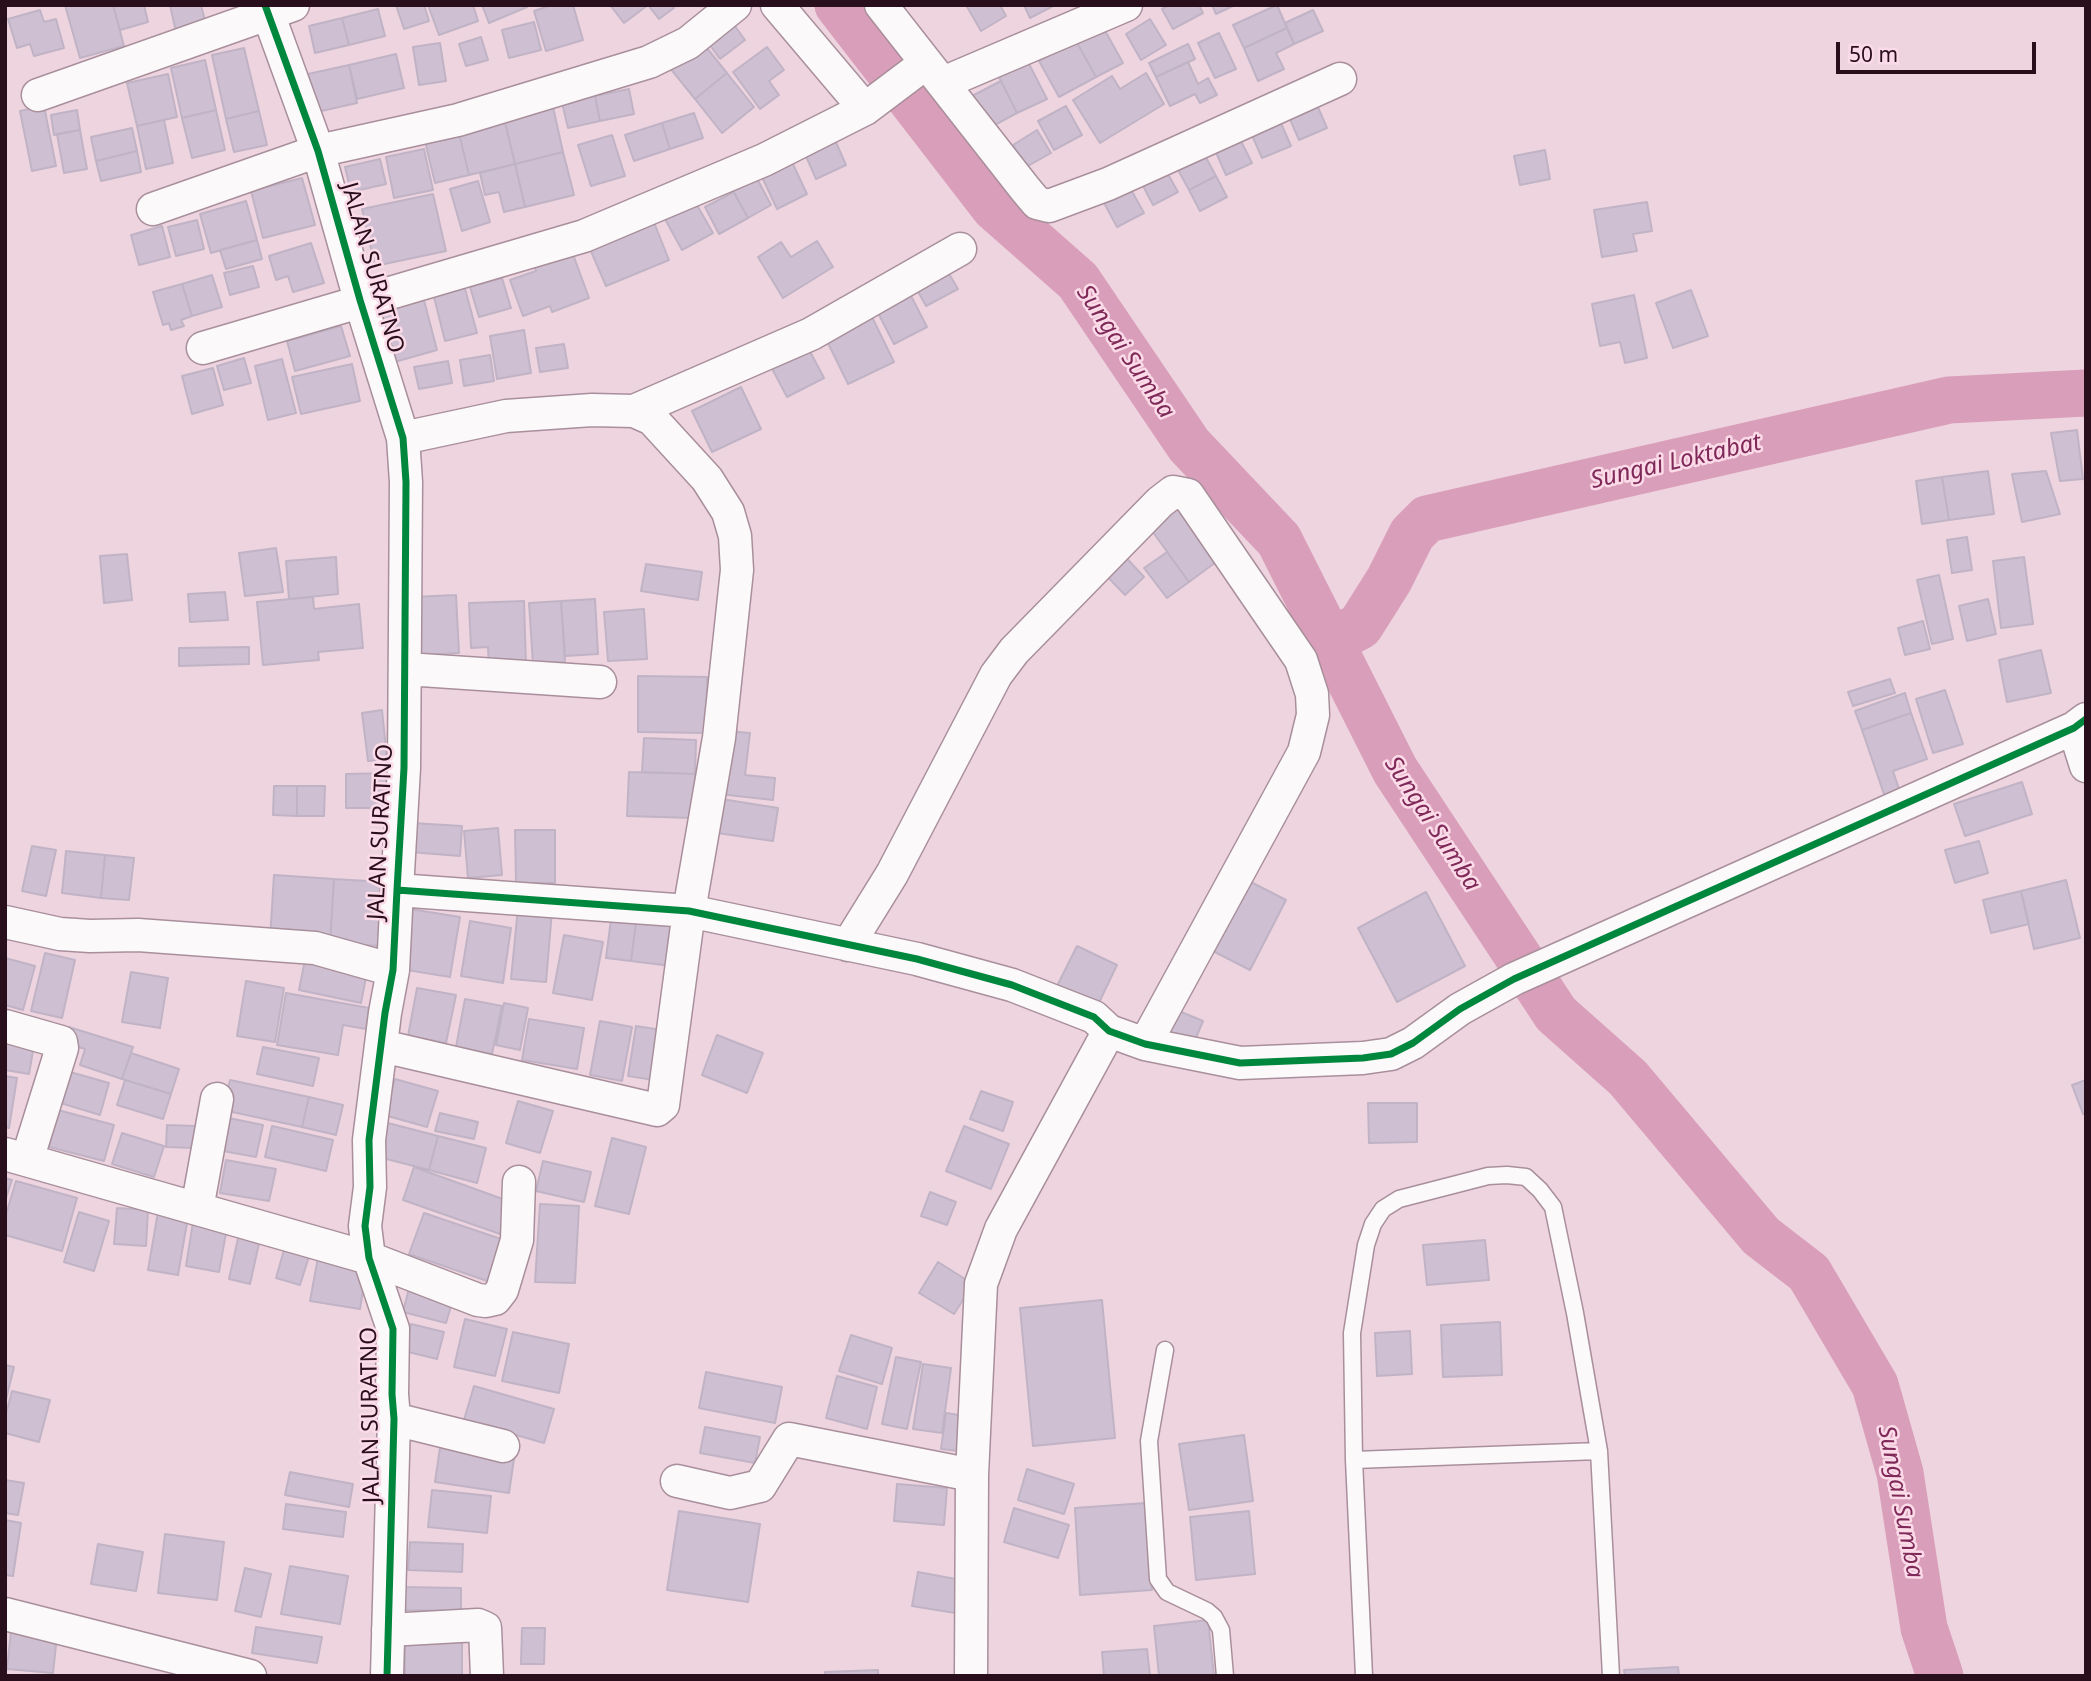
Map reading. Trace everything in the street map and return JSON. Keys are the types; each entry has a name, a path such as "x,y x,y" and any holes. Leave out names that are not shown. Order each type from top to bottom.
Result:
{"street":[{"path":"153,209 318,151 458,120 649,61 688,43 735,5"},
{"path":"777,5 872,104"},
{"path":"881,5 929,72 1037,203 1049,206 1108,184 1340,79"},
{"path":"203,348 584,236 764,160 929,72 1126,5"},
{"path":"38,95 275,8"},
{"name":"JALAN SURATNO","path":"275,8 403,438 406,482 404,768 393,971 369,1140 370,1187 365,1226 369,1258 393,1329 394,1419 387,1676"},
{"path":"634,411 811,334 960,249"},
{"path":"382,1046 657,1110 661,1108 689,911 719,738 737,570 734,536 728,512 706,480 652,419 634,411 592,410 506,416 403,438"},
{"path":"848,945 892,874 996,675 1014,651 1160,502 1173,492 1188,495 1301,660 1312,694 1314,715 1304,752 1145,1044"},
{"path":"406,670 600,682"},
{"path":"397,890 689,911 917,959 1012,985 1094,1017 1109,1031 1145,1044 1240,1063 1328,1060 1391,1054 1413,1043 1460,1009 1528,973 2080,724 2086,766"},
{"path":"5,922 60,934 138,935 315,948 393,971"},
{"path":"5,1026 61,1042 62,1048 16,1157 369,1258 478,1300 495,1299 502,1290 517,1240 519,1182"},
{"path":"971,1676 972,1475 981,1284 1002,1228 1109,1031"},
{"path":"197,1209 217,1099"},
{"path":"394,1419 503,1446"},
{"path":"677,1481 730,1493 760,1486 789,1439 972,1475"},
{"path":"5,1615 250,1676"},
{"path":"388,1629 478,1625 485,1628 487,1676"}],"lane":[{"path":"1364,1676 1354,1460 1352,1333 1366,1245 1373,1224 1383,1209 1399,1199 1488,1176 1507,1175 1526,1177 1553,1207 1599,1451 1611,1676"},
{"path":"1165,1350 1149,1441 1158,1579 1167,1592 1214,1617 1221,1630 1225,1676"},
{"path":"1354,1460 1599,1451"}],"building":[{"path":"65,5 113,5 124,46 80,58"},
{"path":"113,5 144,5 148,22 120,30"},
{"path":"170,5 201,5 206,25 176,32"},
{"path":"396,5 424,5 429,21 404,29"},
{"path":"428,5 473,5 478,21 439,35"},
{"path":"482,5 526,5 527,7 489,23"},
{"path":"552,5 573,5 583,40 546,51 534,11"},
{"path":"610,5 648,5 624,23"},
{"path":"648,5 672,5 674,8 659,19"},
{"path":"966,5 1000,5 1006,16 981,31"},
{"path":"1024,5 1055,5 1030,18"},
{"path":"1170,5 1199,5 1203,13 1173,29 1162,9"},
{"path":"1212,5 1235,5 1216,14"},
{"path":"1277,5 1287,28 1244,48 1233,25"},
{"path":"378,9 385,36 349,45 342,18"},
{"path":"40,10 44,22 56,19 64,48 34,56 30,44 17,48 8,19"},
{"path":"1313,10 1323,31 1294,44 1285,23"},
{"path":"342,18 349,45 315,53 309,26"},
{"path":"729,18 745,40 720,59 704,37"},
{"path":"1150,19 1166,45 1141,60 1126,34"},
{"path":"534,22 541,50 509,58 502,30"},
{"path":"1103,27 1123,63 1096,77 1076,41"},
{"path":"1287,28 1294,44 1276,53 1284,69 1258,81 1244,48"},
{"path":"1219,33 1236,69 1215,78 1198,43"},
{"path":"481,37 488,60 466,66 459,44"},
{"path":"1076,41 1096,77 1059,97 1039,61"},
{"path":"702,42 727,73 695,99 670,68"},
{"path":"440,43 446,81 419,85 413,47"},
{"path":"1188,44 1195,59 1156,77 1149,63"},
{"path":"767,47 784,70 769,81 779,95 760,109 733,72"},
{"path":"244,48 259,111 226,119 212,55"},
{"path":"396,54 404,88 357,99 349,65"},
{"path":"205,60 216,110 182,118 171,68"},
{"path":"1028,62 1047,99 1017,113 999,77"},
{"path":"1188,62 1198,84 1208,78 1217,95 1200,103 1195,94 1170,106 1156,77"},
{"path":"349,65 357,103 317,112 308,74"},
{"path":"727,73 754,107 722,133 695,99"},
{"path":"1146,73 1164,104 1100,143 1073,100 1112,76 1120,89"},
{"path":"168,74 177,117 137,126 127,83"},
{"path":"1001,81 1017,113 989,128 972,96"},
{"path":"629,89 634,114 600,121 595,96"},
{"path":"595,96 600,121 568,128 562,103"},
{"path":"1317,105 1327,128 1299,140 1289,117"},
{"path":"44,106 56,166 32,171 20,111"},
{"path":"1066,106 1082,135 1054,150 1038,121"},
{"path":"553,107 563,152 515,164 504,118"},
{"path":"77,110 80,130 54,135 51,115"},
{"path":"216,110 225,150 192,158 182,118"},
{"path":"259,111 267,145 234,152 226,119"},
{"path":"694,113 703,138 670,149 662,123"},
{"path":"504,118 515,164 469,175 458,129"},
{"path":"164,120 173,163 146,169 137,126"},
{"path":"1280,121 1291,146 1262,158 1251,133"},
{"path":"662,123 670,149 634,161 625,135"},
{"path":"132,128 137,151 96,161 91,137"},
{"path":"458,129 469,175 435,183 424,137"},
{"path":"80,130 87,169 64,173 57,134"},
{"path":"1037,130 1051,153 1026,167 1013,145"},
{"path":"612,135 625,176 591,186 578,145"},
{"path":"1239,137 1252,163 1226,175 1214,148"},
{"path":"835,140 846,165 816,179 805,154"},
{"path":"424,149 433,190 394,198 386,157"},
{"path":"1545,150 1550,179 1520,185 1514,156"},
{"path":"137,151 141,172 101,181 96,161"},
{"path":"563,152 574,195 525,207 515,164"},
{"path":"1203,152 1216,176 1189,190 1176,166"},
{"path":"380,159 386,184 351,192 345,167"},
{"path":"792,162 807,194 777,209 762,177"},
{"path":"515,164 525,207 504,212 499,192 485,195 480,173"},
{"path":"752,169 771,205 748,218 728,182"},
{"path":"1165,169 1178,192 1153,205 1141,182"},
{"path":"1216,176 1227,197 1200,211 1189,190"},
{"path":"302,178 315,225 263,238 251,191"},
{"path":"478,181 490,222 462,231 450,189"},
{"path":"1129,186 1144,213 1117,227 1103,201"},
{"path":"734,192 748,218 719,234 705,207"},
{"path":"690,193 713,233 682,250 660,210"},
{"path":"433,194 446,251 375,266 362,209"},
{"path":"246,201 257,240 211,253 200,214"},
{"path":"1647,202 1652,231 1633,234 1637,251 1602,257 1594,210"},
{"path":"649,210 669,260 606,286 590,249"},
{"path":"197,220 204,249 176,256 168,227"},
{"path":"162,226 170,257 139,265 131,235"},
{"path":"257,240 262,259 226,269 220,250"},
{"path":"817,241 833,267 783,298 758,257 781,242 791,257"},
{"path":"311,243 324,283 293,292 288,276 276,280 269,256"},
{"path":"570,246 589,298 552,312 550,306 523,316 510,280 536,271 532,260"},
{"path":"942,262 958,289 926,306 911,279"},
{"path":"253,266 259,287 230,295 224,273"},
{"path":"212,275 222,307 192,316 182,284"},
{"path":"502,278 511,308 479,317 470,287"},
{"path":"182,284 192,316 181,320 184,326 171,330 169,323 163,325 153,292"},
{"path":"464,285 477,333 445,341 433,293"},
{"path":"421,289 437,350 391,363 375,302"},
{"path":"1691,290 1708,336 1673,348 1656,303"},
{"path":"909,292 927,327 894,344 876,309"},
{"path":"1634,295 1647,358 1625,363 1620,342 1600,346 1592,304"},
{"path":"872,317 894,362 848,384 826,339"},
{"path":"341,326 350,356 295,371 287,341"},
{"path":"524,330 531,373 497,379 490,336"},
{"path":"805,342 824,378 787,397 768,361"},
{"path":"564,344 568,368 540,372 536,348"},
{"path":"490,355 494,381 464,386 460,360"},
{"path":"244,358 251,383 224,390 217,366"},
{"path":"282,359 296,413 268,420 255,366"},
{"path":"448,361 452,383 419,389 414,367"},
{"path":"352,364 360,401 301,414 292,377"},
{"path":"213,368 223,405 192,414 182,376"},
{"path":"741,387 761,429 712,452 692,411"},
{"path":"2077,430 2083,479 2060,481 2051,433"},
{"path":"1988,471 1994,514 1949,520 1942,477"},
{"path":"2046,471 2060,514 2022,522 2012,474"},
{"path":"1942,477 1949,520 1922,524 1916,481"},
{"path":"1174,504 1216,562 1189,582 1147,524"},
{"path":"1967,537 1972,570 1952,573 1947,540"},
{"path":"276,548 283,592 245,596 239,553"},
{"path":"1118,549 1144,577 1125,595 1099,568"},
{"path":"1167,552 1189,582 1167,598 1144,568"},
{"path":"127,554 132,600 104,603 100,556"},
{"path":"336,557 338,594 289,599 286,561"},
{"path":"2024,557 2033,624 2001,628 1993,561"},
{"path":"646,564 702,572 698,600 641,591"},
{"path":"1939,575 1953,639 1932,644 1917,580"},
{"path":"225,592 228,620 190,622 188,594"},
{"path":"456,595 459,653 417,655 414,597"},
{"path":"313,597 314,609 359,604 363,648 318,652 319,660 263,665 257,602"},
{"path":"595,599 598,654 565,656 561,601"},
{"path":"1988,599 1996,634 1967,641 1959,606"},
{"path":"524,601 526,666 489,668 488,647 471,648 469,603"},
{"path":"561,601 565,662 533,664 529,603"},
{"path":"644,609 647,659 608,661 604,612"},
{"path":"1923,621 1930,649 1905,655 1898,628"},
{"path":"249,647 249,664 179,666 179,648"},
{"path":"2041,650 2051,693 2007,702 1999,660"},
{"path":"638,676 707,677 706,733 638,732"},
{"path":"1890,679 1895,693 1853,706 1848,692"},
{"path":"1945,690 1963,744 1933,753 1916,699"},
{"path":"1905,693 1911,713 1862,730 1855,711"},
{"path":"382,710 387,759 368,761 362,713"},
{"path":"1911,713 1927,759 1893,771 1902,798 1887,803 1862,730"},
{"path":"726,731 750,733 745,775 775,778 773,800 719,794"},
{"path":"644,738 696,740 695,774 642,772"},
{"path":"629,772 695,774 693,818 627,816"},
{"path":"392,773 392,808 346,808 346,774"},
{"path":"2022,782 2032,814 1965,836 1954,804"},
{"path":"274,786 297,786 297,816 273,815"},
{"path":"297,786 325,786 324,816 297,816"},
{"path":"715,798 778,808 773,841 710,832"},
{"path":"412,823 462,826 460,856 410,852"},
{"path":"498,828 502,875 468,878 464,831"},
{"path":"515,830 555,830 555,883 516,883"},
{"path":"1979,841 1988,873 1955,883 1945,850"},
{"path":"32,846 56,850 46,896 22,891"},
{"path":"66,851 105,855 101,898 62,893"},
{"path":"105,855 134,858 129,900 101,898"},
{"path":"274,875 334,879 330,943 270,939"},
{"path":"334,879 384,882 380,946 330,943"},
{"path":"1245,879 1286,900 1250,970 1209,949"},
{"path":"2066,880 2080,938 2034,949 2021,891"},
{"path":"2021,891 2029,924 1991,933 1983,900"},
{"path":"1426,892 1465,966 1397,1002 1358,928"},
{"path":"518,908 552,911 546,982 511,979"},
{"path":"410,909 460,917 450,977 401,969"},
{"path":"612,912 637,915 631,961 606,958"},
{"path":"637,915 677,919 671,966 631,961"},
{"path":"470,921 511,928 503,983 461,976"},
{"path":"564,935 603,942 592,1000 553,993"},
{"path":"1077,946 1117,965 1095,1011 1054,992"},
{"path":"45,953 75,960 62,1018 31,1011"},
{"path":"5,958 35,966 23,1010 5,1005"},
{"path":"305,960 367,972 361,1003 299,990"},
{"path":"131,972 168,978 160,1028 122,1022"},
{"path":"246,981 284,988 275,1042 237,1036"},
{"path":"417,988 456,995 446,1043 408,1036"},
{"path":"286,993 369,1008 366,1029 343,1025 338,1055 277,1045"},
{"path":"465,999 502,1006 492,1054 456,1047"},
{"path":"504,1003 528,1008 520,1050 496,1045"},
{"path":"1169,1007 1203,1021 1190,1052 1156,1039"},
{"path":"529,1019 584,1028 577,1069 522,1060"},
{"path":"600,1021 632,1027 622,1081 590,1075"},
{"path":"636,1026 662,1030 654,1080 628,1076"},
{"path":"69,1027 133,1047 122,1079 80,1065 85,1049 64,1043"},
{"path":"5,1034 35,1039 29,1074 5,1070"},
{"path":"717,1035 763,1053 747,1093 702,1075"},
{"path":"263,1047 319,1058 313,1086 257,1074"},
{"path":"131,1053 179,1069 171,1094 122,1079"},
{"path":"63,1070 109,1083 100,1115 54,1101"},
{"path":"5,1076 17,1078 9,1128 5,1127"},
{"path":"395,1079 438,1091 427,1127 384,1115"},
{"path":"125,1080 171,1094 163,1119 117,1105"},
{"path":"230,1080 309,1097 302,1127 223,1110"},
{"path":"2086,1080 2086,1113 2083,1114 2072,1085"},
{"path":"981,1091 1013,1102 1003,1131 970,1119"},
{"path":"309,1097 343,1105 336,1135 302,1127"},
{"path":"518,1101 553,1111 540,1153 506,1143"},
{"path":"1368,1103 1417,1103 1417,1142 1369,1143"},
{"path":"58,1110 114,1125 104,1161 49,1147"},
{"path":"440,1113 478,1122 474,1139 435,1131"},
{"path":"219,1116 263,1125 256,1157 212,1149"},
{"path":"384,1122 438,1136 429,1170 375,1156"},
{"path":"167,1125 195,1126 194,1148 166,1147"},
{"path":"272,1126 333,1140 326,1171 265,1157"},
{"path":"964,1126 1009,1144 991,1189 946,1171"},
{"path":"122,1133 164,1146 154,1177 112,1164"},
{"path":"438,1136 486,1148 477,1183 429,1170"},
{"path":"612,1138 646,1147 629,1214 595,1206"},
{"path":"226,1160 276,1169 269,1201 220,1193"},
{"path":"543,1161 591,1172 584,1202 536,1191"},
{"path":"414,1167 511,1202 500,1234 403,1200"},
{"path":"5,1178 12,1180 5,1201"},
{"path":"16,1181 77,1198 62,1251 5,1235 5,1218"},
{"path":"930,1192 956,1202 947,1225 921,1216"},
{"path":"540,1204 579,1206 575,1283 535,1282"},
{"path":"117,1208 148,1210 146,1246 114,1244"},
{"path":"79,1212 109,1221 94,1271 64,1262"},
{"path":"158,1212 188,1217 178,1275 148,1270"},
{"path":"424,1213 510,1242 496,1284 409,1254"},
{"path":"194,1216 228,1222 219,1272 186,1266"},
{"path":"239,1234 260,1239 250,1284 229,1279"},
{"path":"1485,1240 1489,1280 1427,1285 1423,1245"},
{"path":"286,1243 311,1250 300,1285 276,1278"},
{"path":"319,1252 368,1260 360,1309 310,1301"},
{"path":"938,1262 973,1284 954,1314 919,1293"},
{"path":"410,1284 454,1296 446,1323 403,1312"},
{"path":"1102,1300 1115,1438 1033,1446 1020,1308"},
{"path":"465,1319 507,1329 495,1376 454,1367"},
{"path":"1500,1322 1502,1375 1443,1377 1441,1325"},
{"path":"411,1324 444,1332 437,1359 404,1351"},
{"path":"1410,1331 1412,1374 1377,1376 1375,1333"},
{"path":"513,1332 569,1344 559,1393 502,1381"},
{"path":"851,1335 892,1348 882,1384 839,1371"},
{"path":"896,1357 921,1362 907,1429 882,1424"},
{"path":"923,1364 951,1368 942,1433 913,1429"},
{"path":"5,1365 14,1367 5,1404"},
{"path":"706,1372 782,1387 775,1423 699,1408"},
{"path":"837,1376 877,1387 867,1429 826,1418"},
{"path":"474,1386 554,1409 544,1443 464,1420"},
{"path":"12,1391 50,1400 39,1442 5,1433 5,1418"},
{"path":"946,1413 972,1417 967,1452 941,1449"},
{"path":"705,1427 760,1437 755,1463 700,1453"},
{"path":"1244,1435 1253,1501 1189,1510 1179,1444"},
{"path":"440,1448 514,1459 509,1493 435,1482"},
{"path":"1027,1469 1074,1484 1064,1514 1018,1500"},
{"path":"290,1472 353,1484 349,1507 285,1495"},
{"path":"5,1480 24,1483 18,1515 5,1513"},
{"path":"897,1484 947,1488 944,1525 894,1521"},
{"path":"432,1490 491,1496 487,1533 428,1527"},
{"path":"1146,1503 1152,1590 1080,1595 1075,1508"},
{"path":"286,1504 346,1512 343,1537 283,1529"},
{"path":"1014,1508 1069,1525 1058,1558 1004,1542"},
{"path":"679,1511 760,1524 748,1602 667,1590"},
{"path":"1249,1511 1255,1574 1196,1580 1190,1517"},
{"path":"5,1520 21,1523 13,1576 5,1575"},
{"path":"165,1534 224,1542 217,1600 158,1593"},
{"path":"410,1542 463,1544 462,1572 408,1570"},
{"path":"98,1544 143,1552 136,1591 91,1584"},
{"path":"290,1566 348,1576 340,1624 281,1614"},
{"path":"245,1568 271,1574 261,1617 235,1611"},
{"path":"918,1572 961,1580 955,1613 912,1606"},
{"path":"401,1587 461,1588 461,1611 401,1610"},
{"path":"1208,1620 1214,1676 1159,1676 1154,1626"},
{"path":"256,1627 322,1637 317,1663 252,1653"},
{"path":"522,1628 545,1628 544,1664 521,1664"},
{"path":"11,1631 57,1636 53,1673 7,1669"},
{"path":"405,1639 462,1639 462,1676 405,1676"},
{"path":"1147,1649 1150,1676 1104,1676 1102,1652"},
{"path":"1678,1667 1679,1676 1625,1676 1624,1670"},
{"path":"878,1670 878,1676 825,1676 825,1672"}],"waterway":[{"name":"Sungai Sumba","path":"838,5 994,207 1078,281 1189,445 1279,540 1395,770 1556,1014 1628,1078 1761,1236 1809,1273 1875,1385 1900,1473 1924,1628 1940,1676"},
{"name":"Sungai Loktabat","path":"1330,642 1360,626 1389,580 1412,534 1427,519 1949,400 2086,393"}],"cycle path":[{"path":"265,5 318,151 403,438 406,482 404,768 393,970 369,1140 370,1187 365,1226 369,1258 393,1329 394,1419 387,1676"},
{"path":"397,890 689,911 917,959 1012,985 1094,1017 1109,1031 1145,1044 1240,1063 1363,1058 1391,1054 1413,1043 1460,1009 1514,979 2074,728 2086,719"}]}
